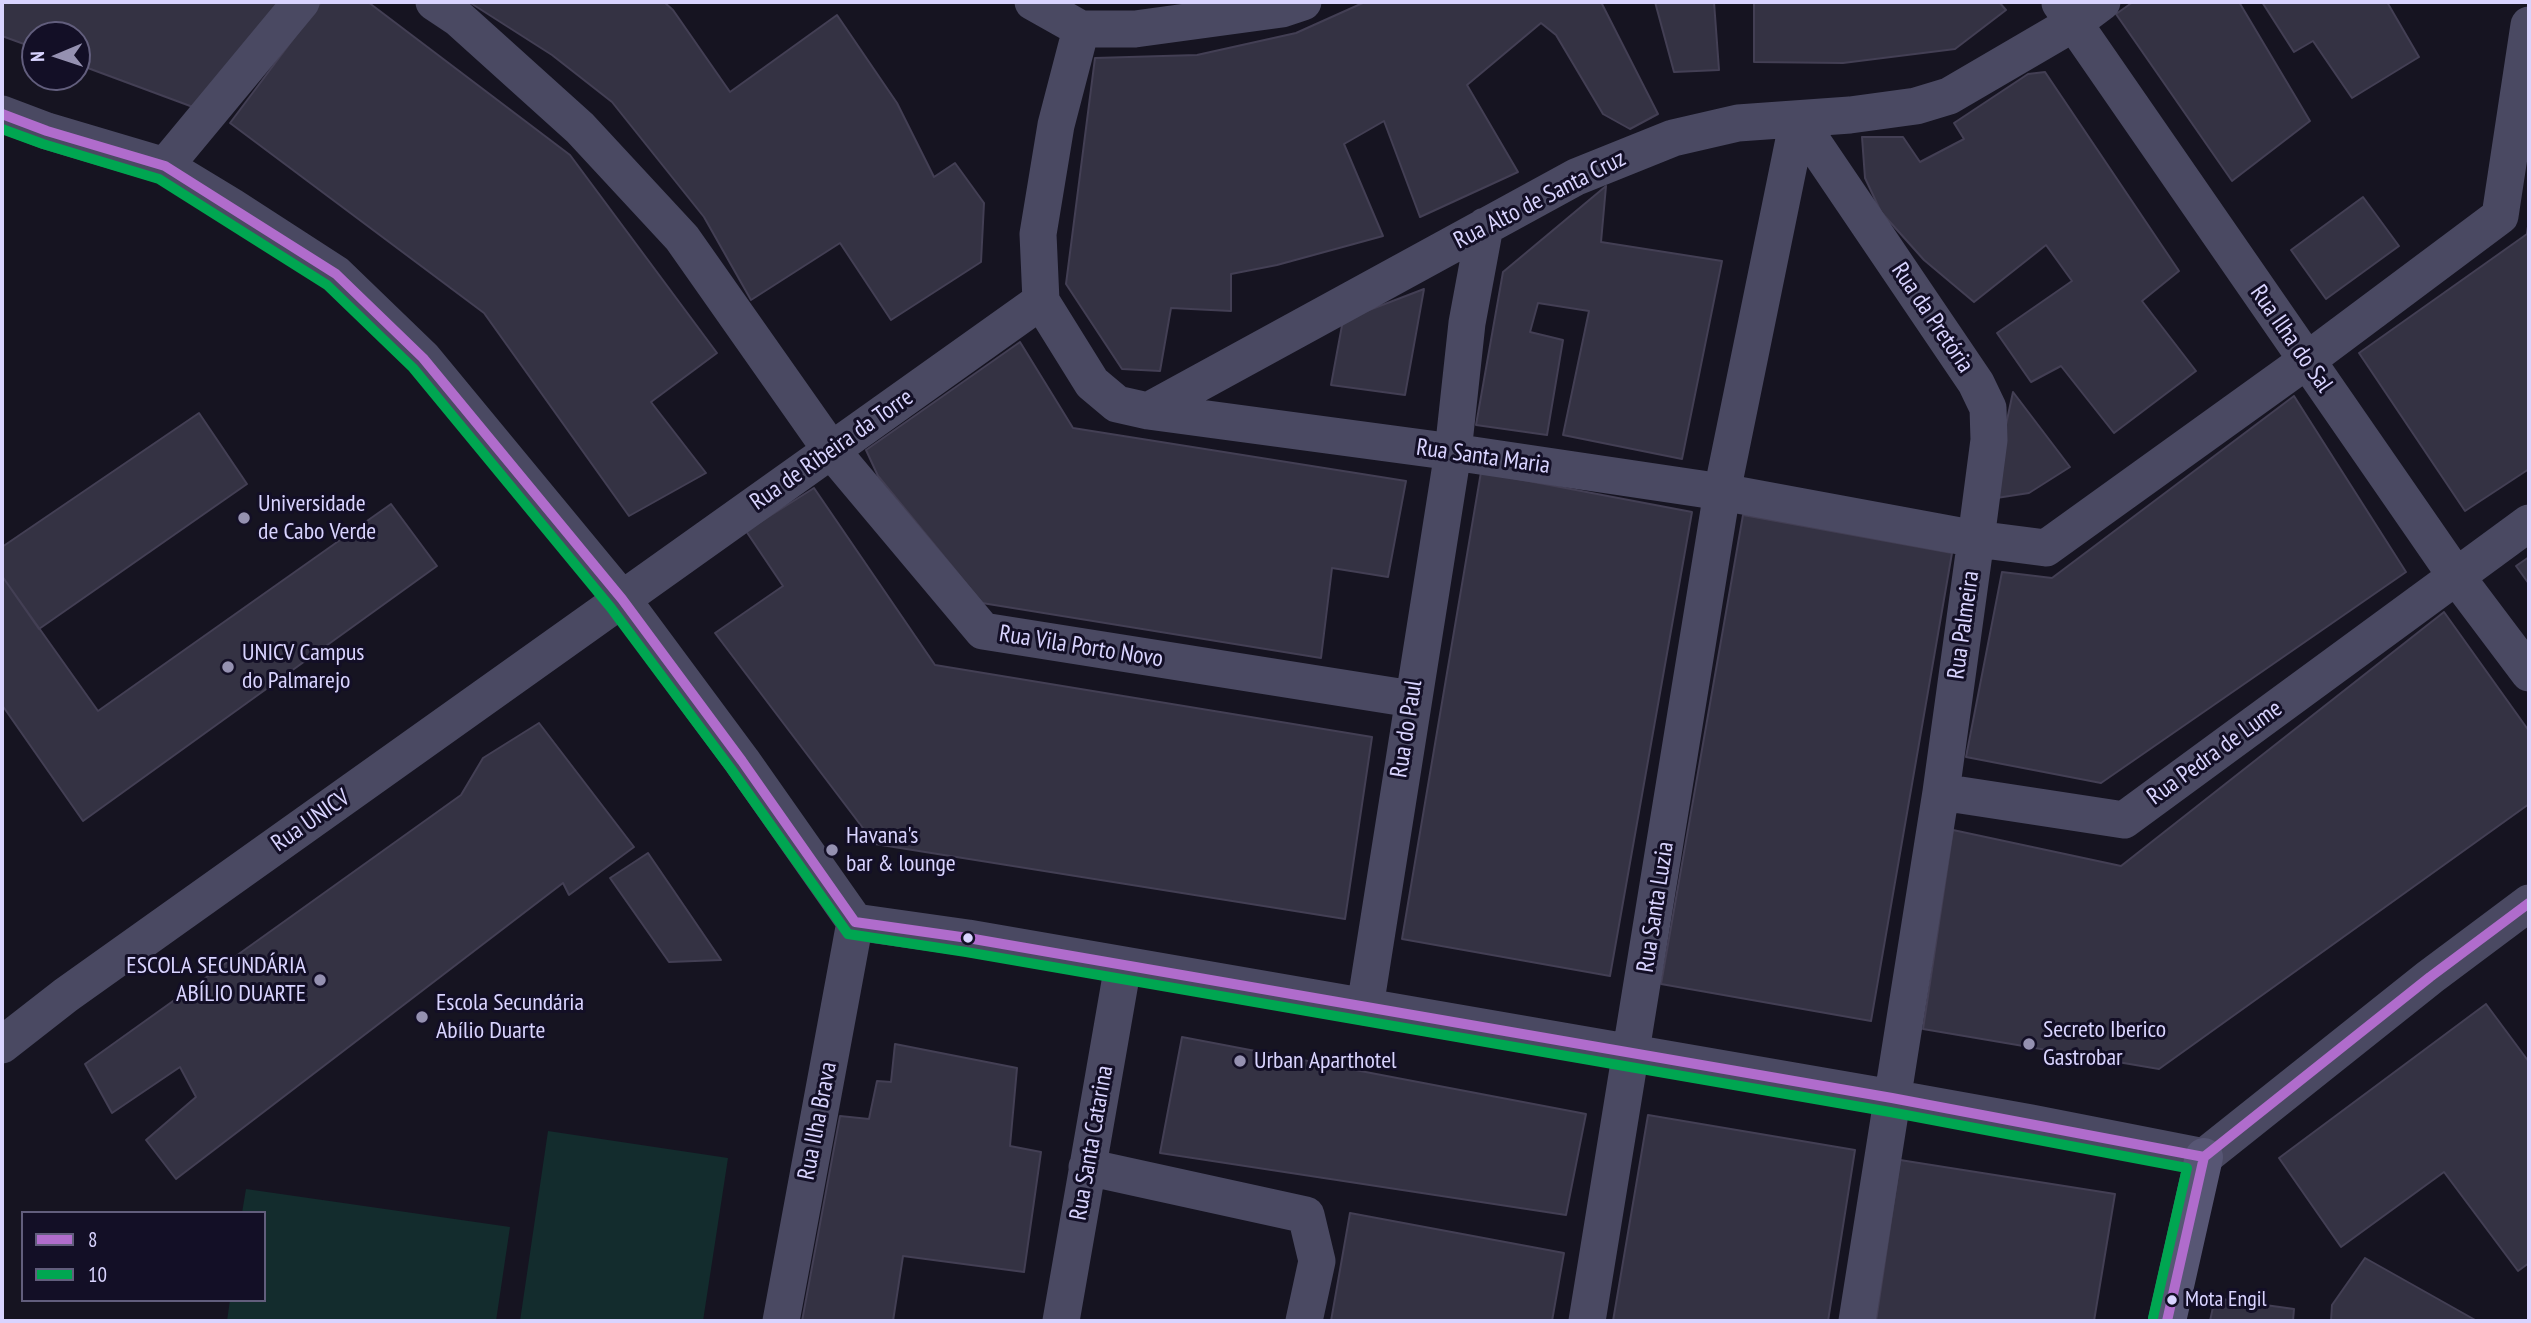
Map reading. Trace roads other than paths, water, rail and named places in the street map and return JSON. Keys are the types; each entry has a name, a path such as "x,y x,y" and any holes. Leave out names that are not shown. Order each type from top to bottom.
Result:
{"street":[{"path":"164,166 301,2"},
{"name":"Rua Vila Porto Novo","path":"434,2 458,18 580,128 682,238 831,450 984,631 1412,699"},
{"path":"1033,2 1081,29 1135,29 1282,9 1303,2"},
{"name":"Rua Alto de Santa Cruz","path":"1148,411 1576,177 1673,138 1738,123 1798,120 1916,106 1949,96 2078,9"},
{"name":"Rua Ilha do Sal","path":"2078,9 2306,361 2456,576 2529,673"},
{"name":"Rua Palmeira","path":"1857,1321 1941,792 1976,539 2046,548 2306,361 2500,216 2529,25"},
{"path":"1041,300 1038,234 1056,125 1081,29"},
{"path":"2,114 47,131 164,166 336,274 424,358 622,599 742,761 855,922 968,938 1892,1098 2204,1157"},
{"name":"Rua Santa Luzia","path":"1587,1321 1722,492 1798,120"},
{"name":"Rua da Pretória","path":"1798,120 1976,383 1989,408 1989,440 1976,539"},
{"name":"Rua do Paul","path":"1365,1007 1453,452 1467,323 1485,226"},
{"name":"Rua de Ribeira da Torre","path":"622,599 1041,300"},
{"name":"Rua Santa Maria","path":"1041,300 1092,383 1117,404 1148,411 1722,492 1976,539"},
{"name":"Rua Pedra de Lume","path":"1941,792 2124,820 2529,523"},
{"name":"Rua UNICV","path":"2,1045 66,995 622,599"},
{"path":"2167,1321 2204,1157 2430,977 2529,903"},
{"name":"Rua Ilha Brava","path":"781,1321 855,922"},
{"name":"Rua Santa Catarina","path":"1060,1321 1123,965"},
{"path":"1087,1167 1306,1215 1317,1261 1304,1321"}],"place":[{"name":"Universidade de Cabo Verde","path":"244,518"},
{"name":"UNICV Campus do Palmarejo","path":"228,667"},
{"name":"Havana's bar & lounge","path":"832,850"},
{"name":"ESCOLA SECUNDÁRIA ABÍLIO DUARTE","path":"320,980"},
{"name":"Escola Secundária Abílio Duarte","path":"422,1017"},
{"name":"Secreto Iberico Gastrobar","path":"2029,1044"},
{"name":"Urban Aparthotel","path":"1240,1061"},
{"name":"Mota Engil","path":"2172,1300"}]}
